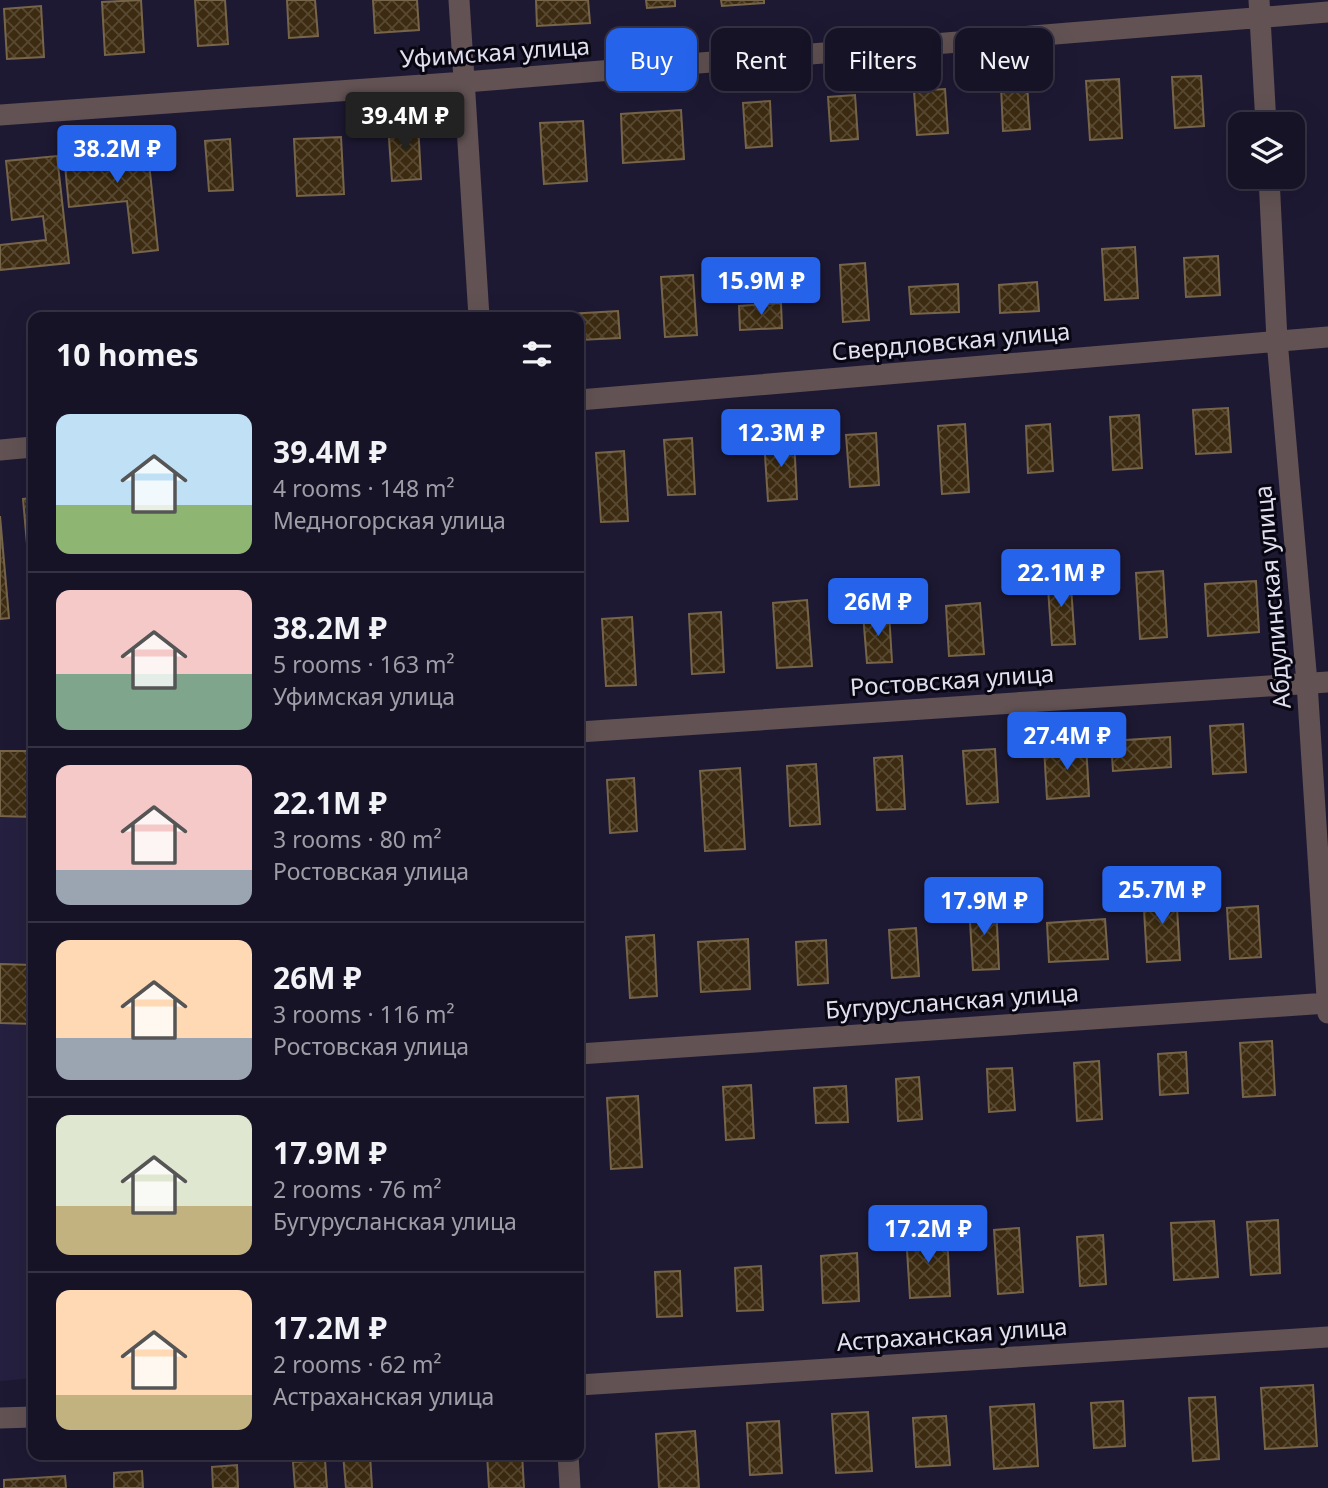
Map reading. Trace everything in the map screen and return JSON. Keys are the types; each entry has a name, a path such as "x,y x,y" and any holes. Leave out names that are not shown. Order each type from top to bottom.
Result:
{"street":[{"path":"459,0 479,312"},
{"path":"1259,8 1265,112"},
{"name":"Уфимская улица","path":"0,115 464,82 1259,8 1328,12"},
{"name":"Абдулинская улица","path":"1270,189 1278,340 1317,682 1328,1006"},
{"name":"Свердловская улица","path":"584,400 1328,337"},
{"path":"0,450 28,447"},
{"name":"Ростовская улица","path":"584,732 1317,682"},
{"name":"Бугурусланская улица","path":"584,1054 1328,1006"},
{"name":"Астраханская улица","path":"584,1385 1328,1337"},
{"path":"0,1418 28,1417"},
{"path":"568,1460 570,1488"}],"shaded area":[{"path":"0,816 28,817 28,1378 0,1381"}],"building":[{"path":"141,0 144,52 105,55 102,2"},
{"path":"195,0 225,0 228,44 198,46"},
{"path":"287,0 315,0 318,36 289,38"},
{"path":"373,0 417,0 419,30 375,33"},
{"path":"536,0 588,0 590,23 537,26"},
{"path":"646,0 675,0 675,6 647,8"},
{"path":"721,0 764,0 764,3 722,6"},
{"path":"41,6 44,57 7,59 4,9"},
{"path":"1201,76 1204,126 1175,128 1172,77"},
{"path":"1119,79 1122,138 1090,140 1086,81"},
{"path":"945,89 948,133 917,135 914,91"},
{"path":"1001,91 1027,91 1030,129 1003,131"},
{"path":"855,95 858,139 831,141 828,97"},
{"path":"770,101 772,146 746,148 743,103"},
{"path":"681,110 684,159 623,163 621,114"},
{"path":"583,121 587,181 544,184 540,123"},
{"path":"418,123 421,179 392,181 388,125"},
{"path":"146,133 158,250 133,253 127,201 69,207 64,155 121,149 120,136"},
{"path":"341,137 344,194 297,196 294,139"},
{"path":"230,139 233,190 209,191 205,141"},
{"path":"57,156 69,263 0,270 0,245 46,240 43,216 12,220 6,161"},
{"path":"1135,247 1138,298 1105,300 1102,249"},
{"path":"1218,256 1220,295 1186,297 1184,258"},
{"path":"865,263 869,320 843,322 840,265"},
{"path":"693,275 697,335 665,337 661,277"},
{"path":"1037,282 1039,311 1000,313 999,285"},
{"path":"958,284 959,312 911,314 909,287"},
{"path":"781,303 782,328 740,330 739,306"},
{"path":"618,311 620,338 584,340 584,313"},
{"path":"1228,408 1231,452 1196,454 1193,410"},
{"path":"1139,415 1142,468 1113,470 1110,417"},
{"path":"965,424 969,492 942,494 938,426"},
{"path":"1050,424 1053,471 1028,473 1026,426"},
{"path":"876,433 879,485 850,487 846,435"},
{"path":"692,438 695,494 668,495 664,440"},
{"path":"794,438 797,499 768,501 764,440"},
{"path":"624,451 628,521 601,522 596,453"},
{"path":"28,498 28,555 23,499"},
{"path":"0,516 9,618 0,619"},
{"path":"1163,571 1167,637 1140,639 1136,573"},
{"path":"1070,572 1075,644 1052,645 1047,574"},
{"path":"1256,581 1259,632 1208,636 1205,584"},
{"path":"807,600 812,666 777,668 773,603"},
{"path":"980,603 984,654 949,656 946,606"},
{"path":"721,612 724,672 692,674 689,614"},
{"path":"889,612 892,662 867,663 863,614"},
{"path":"632,617 636,685 606,686 602,619"},
{"path":"1243,724 1246,772 1213,774 1210,726"},
{"path":"1170,737 1171,767 1113,771 1111,741"},
{"path":"1086,744 1089,796 1047,799 1044,747"},
{"path":"995,749 998,802 967,804 963,751"},
{"path":"0,751 28,751 28,817 0,816"},
{"path":"902,756 905,809 877,810 874,758"},
{"path":"816,764 820,824 790,826 787,766"},
{"path":"740,768 745,849 705,851 700,771"},
{"path":"634,778 637,831 610,833 607,780"},
{"path":"1176,890 1180,960 1147,962 1143,892"},
{"path":"996,904 999,969 973,970 969,906"},
{"path":"1258,906 1261,957 1230,959 1227,908"},
{"path":"1105,919 1108,959 1049,962 1047,923"},
{"path":"916,928 919,976 892,978 889,930"},
{"path":"654,935 657,996 630,998 626,937"},
{"path":"748,939 750,989 701,992 698,942"},
{"path":"826,940 828,983 798,985 796,942"},
{"path":"0,964 28,965 28,1024 0,1023"},
{"path":"1272,1041 1275,1095 1243,1097 1240,1043"},
{"path":"1186,1052 1188,1093 1160,1095 1158,1054"},
{"path":"1099,1061 1102,1119 1077,1121 1074,1063"},
{"path":"1012,1068 1015,1110 989,1112 987,1069"},
{"path":"919,1077 922,1119 898,1121 896,1079"},
{"path":"751,1085 754,1138 726,1140 723,1087"},
{"path":"846,1086 848,1122 816,1123 814,1088"},
{"path":"638,1096 642,1167 611,1169 607,1098"},
{"path":"1278,1220 1280,1273 1251,1275 1247,1222"},
{"path":"1214,1221 1218,1277 1174,1280 1171,1223"},
{"path":"1019,1228 1023,1292 998,1294 994,1230"},
{"path":"947,1232 950,1296 910,1298 906,1234"},
{"path":"1103,1235 1106,1284 1080,1286 1077,1237"},
{"path":"857,1253 859,1301 823,1303 821,1256"},
{"path":"761,1266 763,1310 737,1311 735,1268"},
{"path":"680,1271 682,1316 657,1317 655,1272"},
{"path":"1313,1385 1317,1446 1265,1449 1261,1388"},
{"path":"1215,1397 1219,1459 1193,1461 1189,1398"},
{"path":"1123,1401 1125,1446 1094,1448 1091,1403"},
{"path":"1034,1404 1038,1466 994,1469 990,1407"},
{"path":"868,1412 872,1471 836,1473 832,1414"},
{"path":"946,1416 950,1465 916,1467 913,1418"},
{"path":"779,1421 782,1473 750,1475 747,1423"},
{"path":"695,1431 699,1488 659,1488 656,1434"},
{"path":"325,1460 327,1488 295,1488 293,1462"},
{"path":"344,1460 370,1460 372,1488 346,1488"},
{"path":"487,1460 522,1460 524,1488 489,1488"},
{"path":"237,1465 238,1488 213,1488 212,1467"},
{"path":"142,1471 143,1488 114,1488 114,1473"},
{"path":"65,1476 66,1488 4,1488 4,1480"}]}
